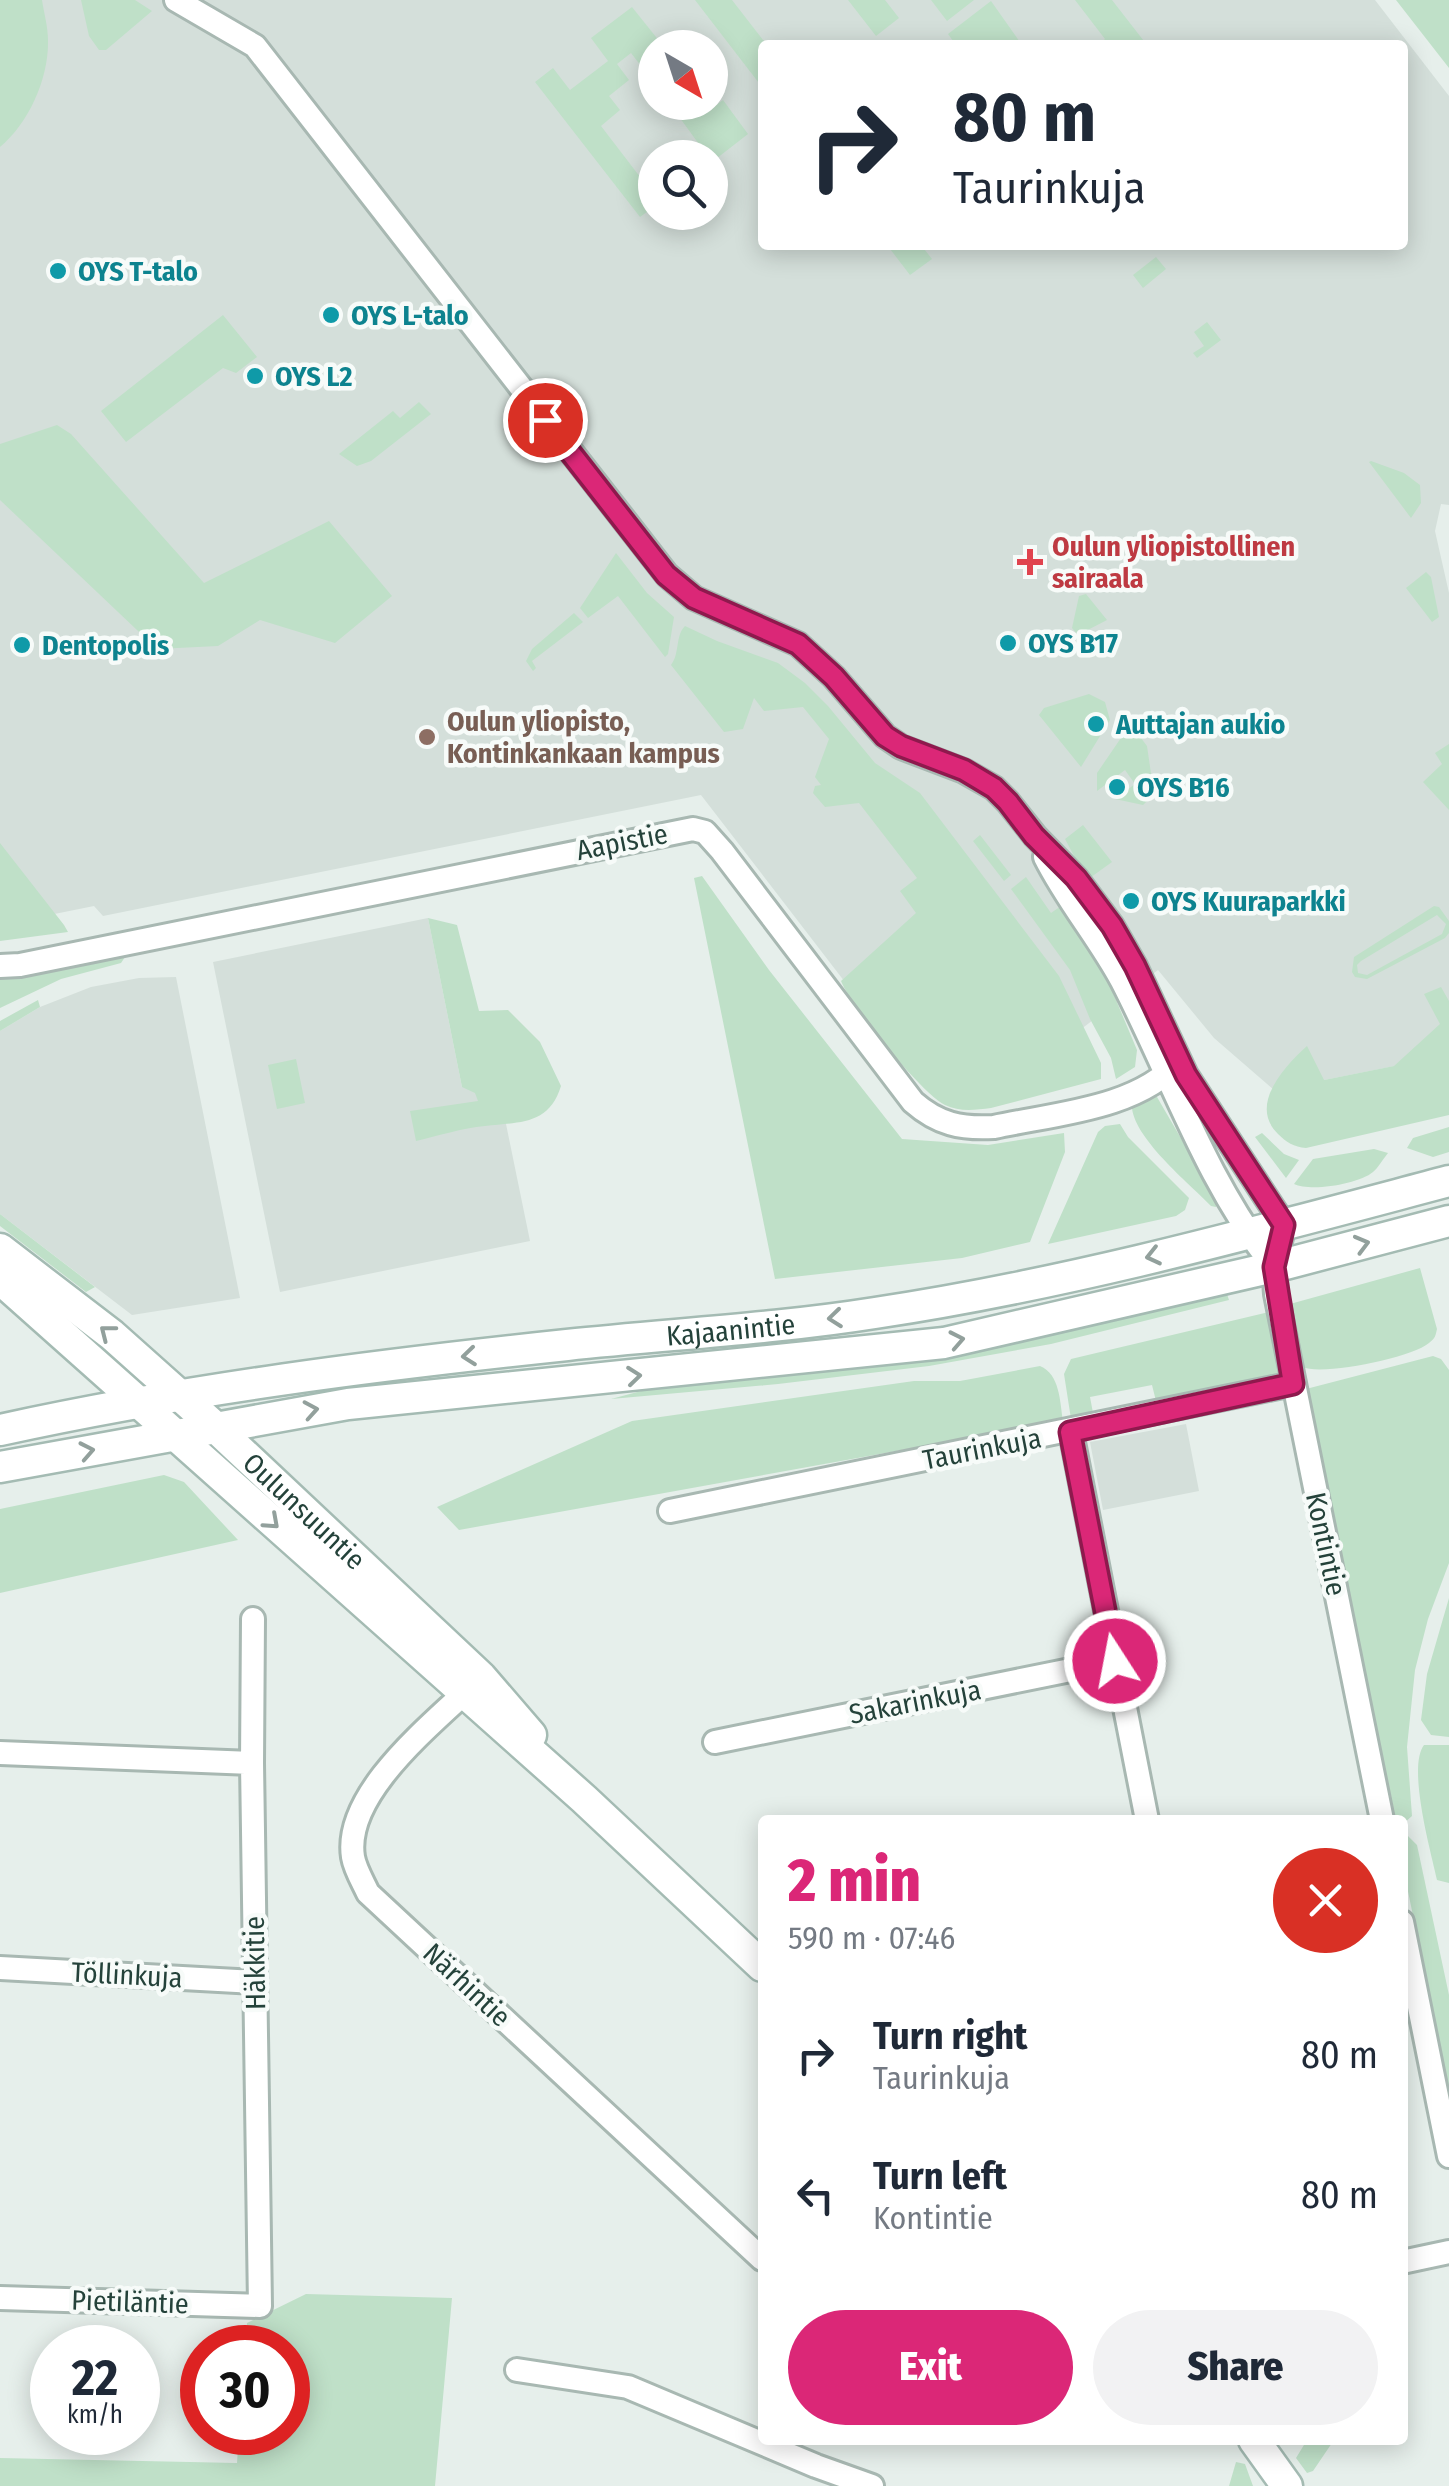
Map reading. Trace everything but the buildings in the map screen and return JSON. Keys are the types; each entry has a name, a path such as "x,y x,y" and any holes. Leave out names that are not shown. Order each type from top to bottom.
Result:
{"main road":[{"name":"Kajaanintie","path":"0,1430 136,1402 385,1365 872,1314 982,1295 1248,1234 1449,1181"},
{"name":"Kajaanintie","path":"0,1467 348,1404 944,1343 1274,1267 1449,1221"},
{"name":"Oulunsuuntie","path":"0,1249 112,1335 214,1426 584,1799 758,1962"},
{"name":"Oulunsuuntie","path":"0,1279 136,1402 472,1686"},
{"path":"1258,2445 1288,2486"}],"street":[{"path":"176,0 255,46 666,575 694,598 798,644 834,677 885,736 964,770 994,788 1076,878 1112,926 1135,966 1177,1071 1202,1153 1248,1234 1274,1267"},
{"name":"Aapistie","path":"0,966 694,829 705,832 722,851 912,1102 941,1122 994,1127 1121,1099 1177,1071"},
{"path":"1177,1071 1284,1225 1274,1267"},
{"name":"Kontintie","path":"1274,1267 1293,1384 1381,1815"},
{"name":"Taurinkuja","path":"670,1511 1293,1384"},
{"path":"1070,1432 1145,1815"},
{"name":"Häkkitie","path":"254,1619 252,1763 260,2306"},
{"name":"Sakarinkuja","path":"715,1742 1115,1661"},
{"name":"Närhintie","path":"472,1686 378,1780 359,1813 353,1855 368,1893 758,2255"},
{"path":"0,1754 252,1763"},
{"path":"1408,1952 1449,2156"},
{"name":"Töllinkuja","path":"0,1968 255,1982"},
{"path":"1408,2261 1449,2252"},
{"name":"Pietiläntie","path":"0,2298 260,2306"},
{"path":"517,2370 628,2388 758,2442"},
{"path":"765,2445 872,2486"}],"shaded area":[{"name":"Oulun yliopistollinen sairaala","path":"0,0 1375,0 1406,40 758,40 758,250 1408,250 1408,43 1449,96 1449,505 1441,504 1435,531 1449,593 1449,1018 1395,1066 1274,1090 1214,1038 1158,970 989,1100 928,1090 701,795 103,916 94,906 0,925"},
{"path":"428,918 462,1087 497,1080 530,1241 280,1292 213,962"},
{"path":"176,977 240,1298 132,1315 0,1214 0,1031 40,1007 91,987 139,978"},
{"path":"1186,1424 1199,1491 1103,1510 1090,1442"}],"green space":[{"path":"0,0 42,0 48,40 45,69 35,99 20,126 0,147"},
{"path":"81,0 135,0 152,11 106,50 99,50 89,36"},
{"path":"695,0 732,0 763,40 758,40 758,82 728,43 728,30 718,30"},
{"path":"848,0 885,0 899,18 876,36"},
{"path":"931,0 974,0 947,21"},
{"path":"1075,0 1112,0 1143,40 1105,39"},
{"path":"1396,0 1449,0 1449,68"},
{"path":"991,1 1018,40 952,40 948,34"},
{"path":"632,7 650,30 638,30 638,62 631,53 617,64 629,80 609,96 620,110 601,126 638,174 638,214 535,82 553,68 570,90 608,61 591,38"},
{"path":"728,107 748,134 728,150 728,140 696,140 681,120 728,120"},
{"path":"891,250 925,250 932,259 910,275"},
{"path":"1156,257 1166,269 1143,288 1133,275"},
{"path":"223,315 257,357 236,373 223,368 126,442 101,411"},
{"path":"1207,322 1221,340 1197,358 1193,353 1204,346 1194,332"},
{"path":"419,402 431,414 371,461 357,466 339,454 393,411 400,418"},
{"path":"57,425 71,434 204,583 329,521 392,596 335,643 260,620 218,646 157,649 0,500 0,444"},
{"path":"1369,462 1404,473 1420,485 1421,503 1411,518"},
{"path":"616,553 647,593 674,617 665,657 618,596 588,618 580,608"},
{"path":"1426,572 1431,577 1439,617 1432,622 1406,588"},
{"path":"1086,594 1107,620 1078,635 1072,628 1079,596"},
{"path":"574,613 583,622 532,661 536,668 533,671 526,661 532,649"},
{"path":"685,626 778,663 828,706 875,763 920,793 1059,976 1101,1063 1101,1079 991,1108 961,1110 934,1097 904,1067 841,981 916,913 900,891 917,878 859,803 825,807 813,793 815,786 821,785 815,777 829,739 803,707 764,711 754,698 743,729 724,732 671,665"},
{"path":"1089,694 1105,702 1110,720 1081,767 1039,715 1044,708"},
{"path":"1138,734 1147,746 1154,794 1143,805 1115,799 1135,784 1125,770 1097,791 1097,773 1123,735"},
{"path":"1449,744 1449,810 1423,782 1442,764 1435,753"},
{"path":"1083,825 1112,862 1087,880 1065,839"},
{"path":"980,835 1011,875 1004,881 973,841"},
{"path":"0,843 64,925 68,932 0,941"},
{"path":"702,876 769,970 902,1139 988,1145 1064,1133 1065,1152 1030,1242 962,1258 775,1279 694,878"},
{"path":"1026,877 1051,913 1061,906 1098,957 1137,1050 1135,1067 1116,1079 1111,1058 1070,970 1011,889"},
{"path":"1434,906 1449,921 1445,938 1367,979 1355,977 1352,972 1354,957","holes":["1437,915 1446,924 1442,934 1367,975 1358,973 1361,961"]},
{"path":"428,918 457,925 479,1011 508,1010 540,1042 561,1086 556,1099 541,1115 416,1141 410,1111 478,1101 475,1093 462,1087"},
{"path":"122,954 125,957 121,963 61,979 0,1008 0,977"},
{"path":"1441,987 1449,1001 1449,1115 1306,1148 1290,1144 1278,1134 1270,1123 1268,1099 1280,1075 1307,1046 1324,1080 1394,1066 1440,1024 1424,994"},
{"path":"38,1000 40,1007 0,1031 0,1021"},
{"path":"296,1059 305,1103 277,1109 268,1065"},
{"path":"1157,1097 1218,1202 1216,1207 1175,1171 1140,1129 1132,1102"},
{"path":"1120,1124 1128,1137 1189,1198 1185,1210 1176,1216 1048,1244 1098,1132 1105,1126"},
{"path":"1449,1127 1449,1152 1433,1157 1407,1148 1413,1138"},
{"path":"1262,1133 1284,1154 1299,1160 1286,1178 1255,1137"},
{"path":"1374,1149 1388,1153 1366,1176 1323,1187 1294,1184 1313,1159"},
{"path":"0,1214 95,1287 86,1292 0,1226"},
{"path":"1420,1268 1437,1329 1429,1343 1367,1364 1328,1369 1302,1367 1290,1304"},
{"path":"1226,1291 1229,1300 1051,1344 929,1366 611,1399 660,1386 1049,1333"},
{"path":"1269,1312 1280,1378 1156,1401 1152,1385 1090,1397 1093,1413 1071,1419 1064,1374 1071,1359"},
{"path":"1433,1356 1441,1359 1449,1370 1449,1563 1428,1619 1415,1670 1407,1747 1412,1816 1408,1820 1408,1815 1392,1815 1306,1389"},
{"path":"1040,1366 1055,1382 1063,1421 459,1530 437,1507 632,1421 914,1381 960,1381"},
{"path":"164,1475 184,1482 238,1540 0,1593 0,1509"},
{"path":"1449,1598 1449,1737 1431,1735 1421,1720 1427,1674"},
{"path":"1424,1745 1449,1745 1449,1883 1437,1880 1422,1810 1418,1771"},
{"path":"1408,1836 1417,1845 1449,1995 1449,2091 1408,1891"},
{"path":"306,2294 452,2298 435,2486 0,2486 0,2458 237,2463 238,2455 310,2455 310,2325 247,2323"},
{"path":"1304,2445 1331,2445 1313,2471 1307,2473 1296,2458"},
{"path":"1236,2462 1245,2464 1253,2486 1229,2486"}],"place":[{"name":"OYS T-talo","path":"58,271"},
{"name":"OYS L-talo","path":"331,315"},
{"name":"OYS L2","path":"255,376"},
{"name":"Oulun yliopistollinen sairaala","path":"1030,562"},
{"name":"OYS B17","path":"1008,643"},
{"name":"Dentopolis","path":"22,645"},
{"name":"Auttajan aukio","path":"1096,724"},
{"name":"Oulun yliopisto, Kontinkankaan kampus","path":"427,737"},
{"name":"OYS B16","path":"1117,787"},
{"name":"OYS Kuuraparkki","path":"1131,901"}],"route":[{"path":"545,420 666,575 694,598 798,644 834,677 885,736 964,770 994,788 1008,802 1034,836 1076,878 1112,926 1186,1075 1284,1225 1274,1267 1293,1384 1070,1432 1115,1661"}]}
